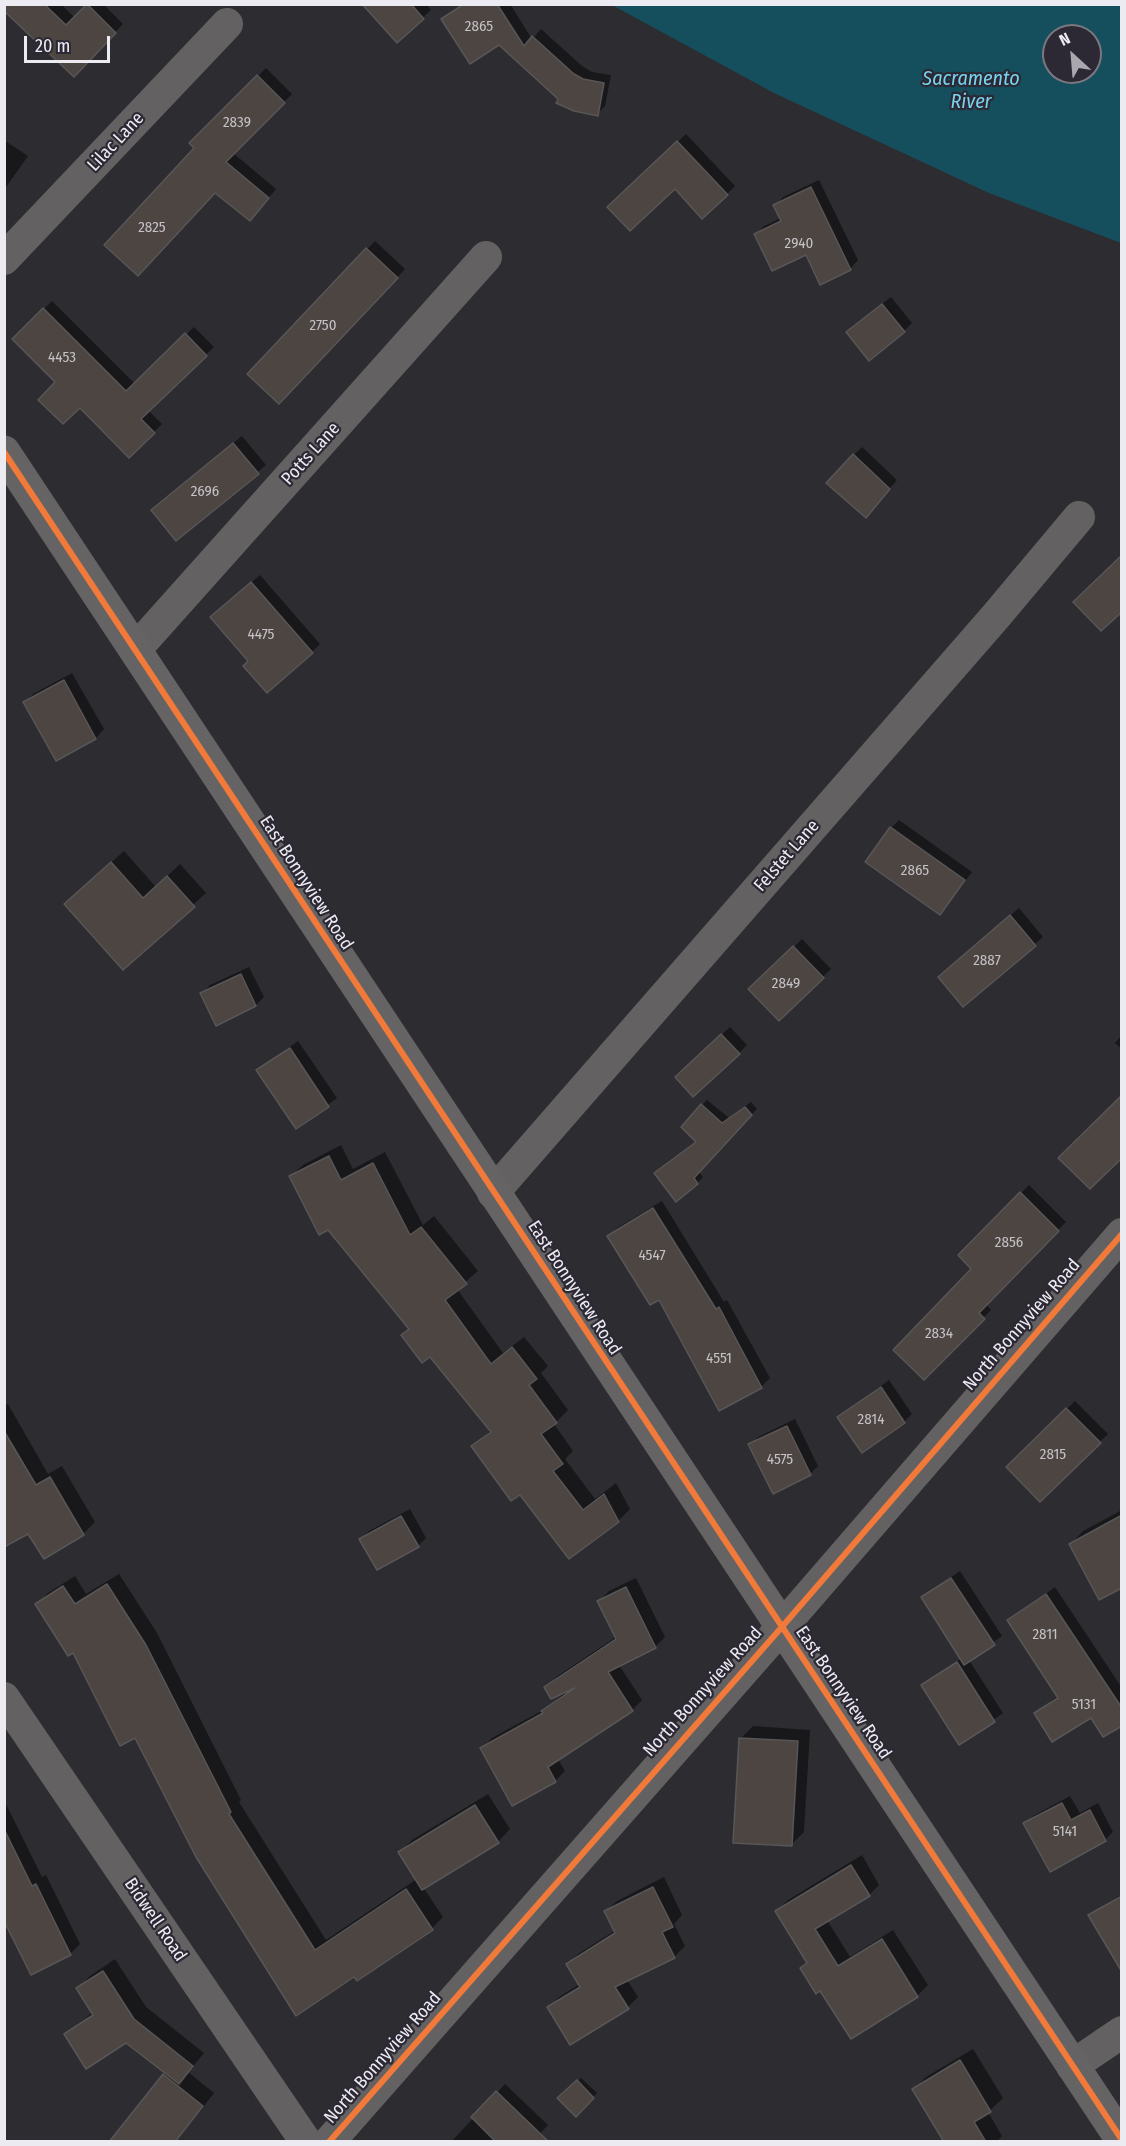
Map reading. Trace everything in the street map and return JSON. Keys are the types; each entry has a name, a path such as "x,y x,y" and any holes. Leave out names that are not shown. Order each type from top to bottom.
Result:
{"street":[{"name":"Lilac Lane","path":"4,260 226,24"},
{"name":"Potts Lane","path":"135,650 486,257"},
{"name":"East Bonnyview Road","path":"4,452 781,1628 1122,2139"},
{"name":"Felstet Lane","path":"493,1193 996,616 1079,516"},
{"name":"North Bonnyview Road","path":"329,2142 781,1628 1122,1234"},
{"name":"Bidwell Road","path":"4,1698 306,2142"},
{"path":"1072,2066 1122,2032"}],"water":[{"name":"Sacramento River","path":"612,5 1121,5 1121,243 989,193 774,93"}],"building":[{"path":"4,4 44,4 66,25 87,4 116,33 74,77 4,11"},
{"path":"362,4 411,4 424,19 397,43"},
{"path":"464,4 497,4 524,46 532,36 574,74 583,79 604,83 598,116 574,111 556,103 558,99 499,45 470,64 441,19"},
{"path":"257,75 285,103 226,162 269,198 250,221 215,193 138,276 104,245 194,148 189,143"},
{"path":"677,141 728,195 702,219 675,189 630,231 607,207"},
{"path":"811,187 851,270 820,285 806,255 772,271 754,234 781,221 773,205"},
{"path":"366,248 398,278 279,404 247,374"},
{"path":"882,304 905,332 869,361 846,332"},
{"path":"43,308 126,391 185,333 207,356 141,419 155,433 129,458 80,408 63,424 38,400 55,382 12,339"},
{"path":"233,443 259,474 176,541 151,510"},
{"path":"853,454 890,489 866,518 826,483"},
{"path":"1122,555 1122,612 1101,631 1073,602"},
{"path":"251,582 313,653 267,693 243,666 248,661 210,617"},
{"path":"64,680 96,739 56,761 23,702"},
{"path":"890,827 965,880 940,915 865,862"},
{"path":"111,862 143,898 167,876 195,907 123,970 64,904"},
{"path":"1010,915 1036,946 963,1007 938,977"},
{"path":"793,946 824,978 779,1021 748,989"},
{"path":"241,974 256,1006 216,1026 200,993"},
{"path":"721,1034 740,1054 693,1097 675,1077"},
{"path":"290,1048 329,1107 296,1129 256,1070"},
{"path":"1122,1095 1122,1158 1090,1189 1058,1158"},
{"path":"701,1104 722,1123 745,1107 752,1115 694,1178 698,1184 676,1202 654,1173 696,1142 681,1127"},
{"path":"329,1156 341,1180 373,1163 410,1235 421,1227 467,1284 445,1300 491,1364 512,1347 537,1379 529,1385 557,1423 541,1434 563,1464 553,1471 583,1510 604,1494 619,1522 569,1559 520,1495 511,1501 471,1446 491,1432 430,1357 422,1363 401,1335 409,1329 328,1230 319,1235 289,1176"},
{"path":"1020,1192 1059,1231 979,1313 985,1319 924,1380 893,1350 971,1269 958,1255"},
{"path":"653,1208 716,1309 719,1307 762,1388 719,1411 659,1300 650,1305 607,1236"},
{"path":"881,1387 905,1423 862,1453 837,1417"},
{"path":"1066,1408 1101,1443 1040,1502 1006,1467"},
{"path":"787,1426 811,1475 773,1494 748,1444"},
{"path":"4,1431 36,1485 50,1477 84,1535 44,1559 28,1534 4,1547"},
{"path":"1122,1515 1122,1588 1099,1600 1069,1544"},
{"path":"401,1516 419,1547 377,1570 359,1539"},
{"path":"951,1578 995,1645 964,1665 921,1597"},
{"path":"107,1584 146,1645 231,1812 229,1814 315,1950 406,1889 433,1930 357,1981 354,1977 296,2016 196,1857 135,1738 120,1746 73,1653 68,1656 35,1604 63,1586 75,1604"},
{"path":"626,1587 656,1648 608,1672 633,1711 548,1767 556,1782 512,1806 480,1748 543,1713 541,1711 575,1688 551,1699 544,1687 616,1639 597,1601"},
{"path":"1046,1594 1122,1708 1122,1726 1103,1737 1091,1718 1052,1742 1034,1713 1058,1698 1007,1620"},
{"path":"957,1662 995,1722 959,1745 921,1685"},
{"path":"739,1738 798,1741 792,1846 733,1843"},
{"path":"1062,1803 1071,1820 1090,1810 1106,1841 1050,1872 1023,1823"},
{"path":"475,1805 499,1843 422,1890 398,1852"},
{"path":"4,1829 32,1886 36,1884 71,1955 31,1975 4,1921"},
{"path":"851,1865 870,1896 815,1929 838,1966 882,1939 918,1997 851,2039 820,1991 816,1994 800,1968 807,1963 775,1911"},
{"path":"653,1887 673,1927 662,1932 675,1958 615,1987 629,2009 570,2045 547,2007 580,1987 566,1964 615,1933 604,1911"},
{"path":"1122,1896 1122,1972 1088,1915"},
{"path":"103,1971 134,2019 193,2066 179,2084 126,2043 86,2069 64,2034 93,2015 76,1988"},
{"path":"960,2060 991,2112 974,2122 986,2142 944,2142 912,2089"},
{"path":"163,2074 203,2106 175,2142 109,2142"},
{"path":"577,2080 594,2098 576,2117 557,2098"},
{"path":"496,2091 549,2142 496,2142 471,2117"}],"cycle path":[{"path":"4,452 1122,2140"},
{"path":"329,2142 781,1628 1122,1234"}]}
